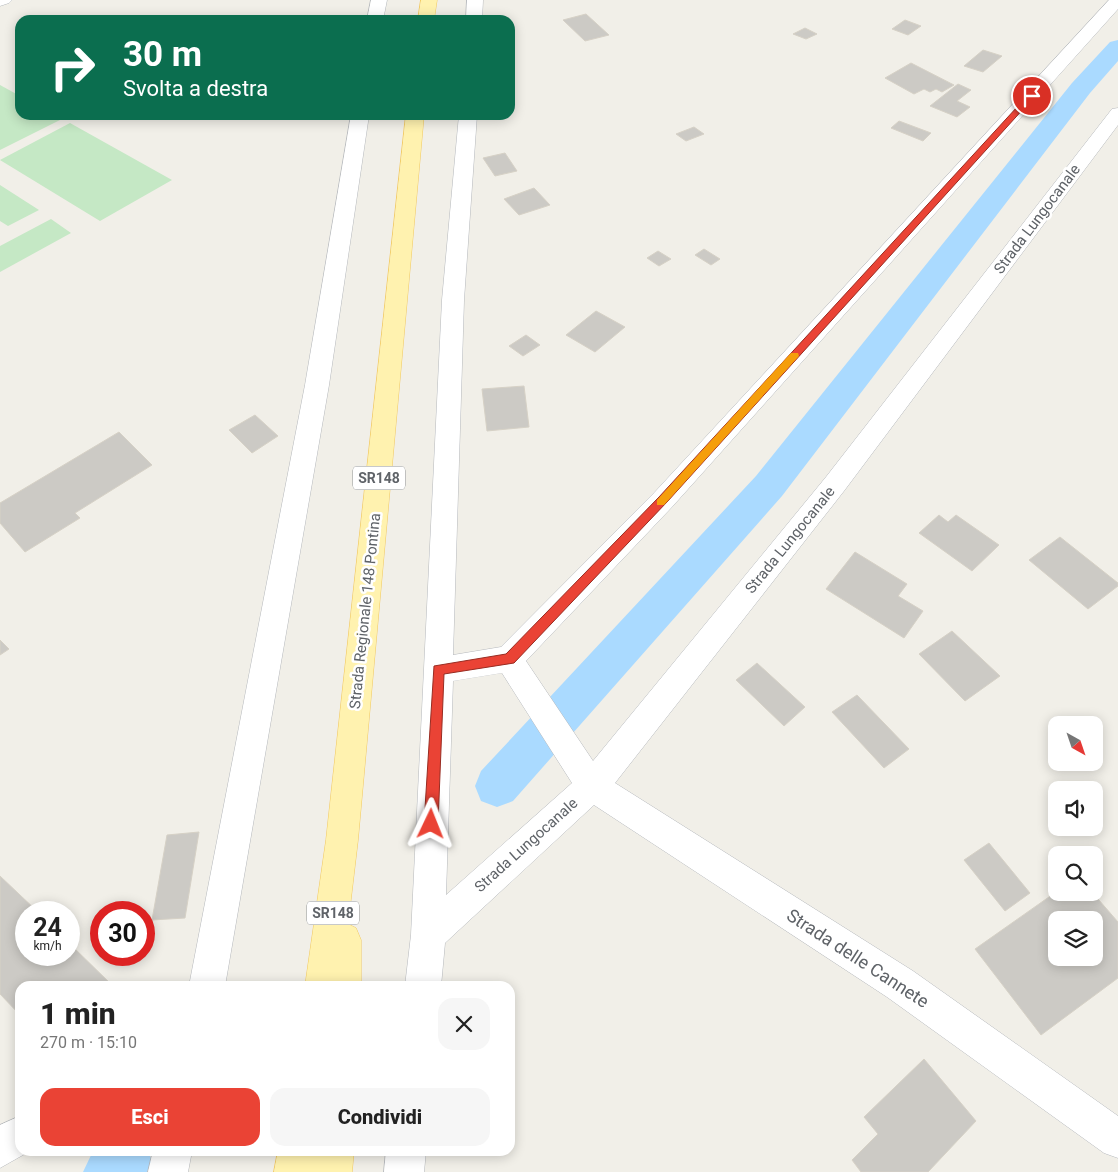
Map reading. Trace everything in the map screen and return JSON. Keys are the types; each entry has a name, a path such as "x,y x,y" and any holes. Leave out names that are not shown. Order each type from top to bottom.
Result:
{"main road":[{"path":"427,15 429,0"},
{"name":"Strada Regionale 148 Pontina","path":"324,981 342,840 414,120"},
{"path":"342,840 345,917 344,981"},
{"path":"294,1172 297,1156"},
{"path":"332,1172 334,1156"}],"street":[{"path":"0,2 4,0"},
{"path":"376,15 379,0"},
{"path":"474,15 475,0"},
{"path":"438,670 509,659 663,500 1118,0"},
{"name":"Strada Lungocanale","path":"428,935 592,786 835,484 1118,113"},
{"path":"208,981 317,385 359,120"},
{"path":"423,981 428,935 453,300 468,120"},
{"path":"509,659 592,786"},
{"name":"Strada delle Cannete","path":"592,786 892,979 1118,1139"},
{"path":"0,1148 15,1138"},
{"path":"168,1172 172,1156"},
{"path":"404,1172 406,1156"}],"green space":[{"path":"0,85 15,93 15,120 60,120 0,150"},
{"path":"70,123 172,180 100,221 0,160"},
{"path":"0,185 39,210 8,226 0,221"},
{"path":"51,219 71,233 0,272 0,246"}],"building":[{"path":"586,14 609,35 585,41 563,20"},
{"path":"905,20 921,26 908,35 892,29"},
{"path":"805,28 817,34 806,39 793,34"},
{"path":"983,50 1002,56 983,72 964,66"},
{"path":"911,63 954,85 942,92 936,89 930,92 924,89 914,94 885,78"},
{"path":"958,84 971,90 957,101 970,107 957,117 930,106"},
{"path":"899,121 931,133 923,141 891,128"},
{"path":"694,127 704,134 686,141 676,134"},
{"path":"505,153 517,171 495,176 483,158"},
{"path":"534,188 550,205 519,215 504,199"},
{"path":"704,249 720,259 711,265 695,255"},
{"path":"658,251 671,259 659,266 647,258"},
{"path":"596,311 625,327 595,352 566,335"},
{"path":"526,335 540,345 523,356 509,346"},
{"path":"524,386 529,427 487,431 482,389"},
{"path":"255,415 278,436 252,453 229,430"},
{"path":"119,432 152,465 75,513 80,518 25,552 0,523 0,503"},
{"path":"939,515 948,522 956,515 999,545 972,571 919,533"},
{"path":"1060,537 1118,583 1118,586 1088,609 1029,560"},
{"path":"855,552 907,584 898,596 923,611 904,638 826,589"},
{"path":"952,631 1000,676 965,701 919,654"},
{"path":"0,640 9,649 0,655"},
{"path":"757,663 805,707 784,726 736,680"},
{"path":"857,695 909,749 884,768 832,712"},
{"path":"199,832 185,918 155,920 155,903 167,835"},
{"path":"989,843 1030,893 1005,911 964,860"},
{"path":"0,876 26,901 15,901 15,966 80,966 80,954 90,964 90,966 93,966 108,981 15,981 15,1010 0,994"},
{"path":"1048,898 1048,901 1100,901 1118,922 1118,978 1041,1035 975,949"},
{"path":"924,1059 976,1121 928,1172 861,1172 852,1160 878,1134 864,1117"}],"waterway":[{"path":"497,786 769,486 1081,88 1118,47"},
{"path":"111,1172 124,1161"}],"slow traffic":[{"path":"660,503 795,356"}],"route":[{"path":"431,824 438,670 509,659 663,500 1032,96"}]}
